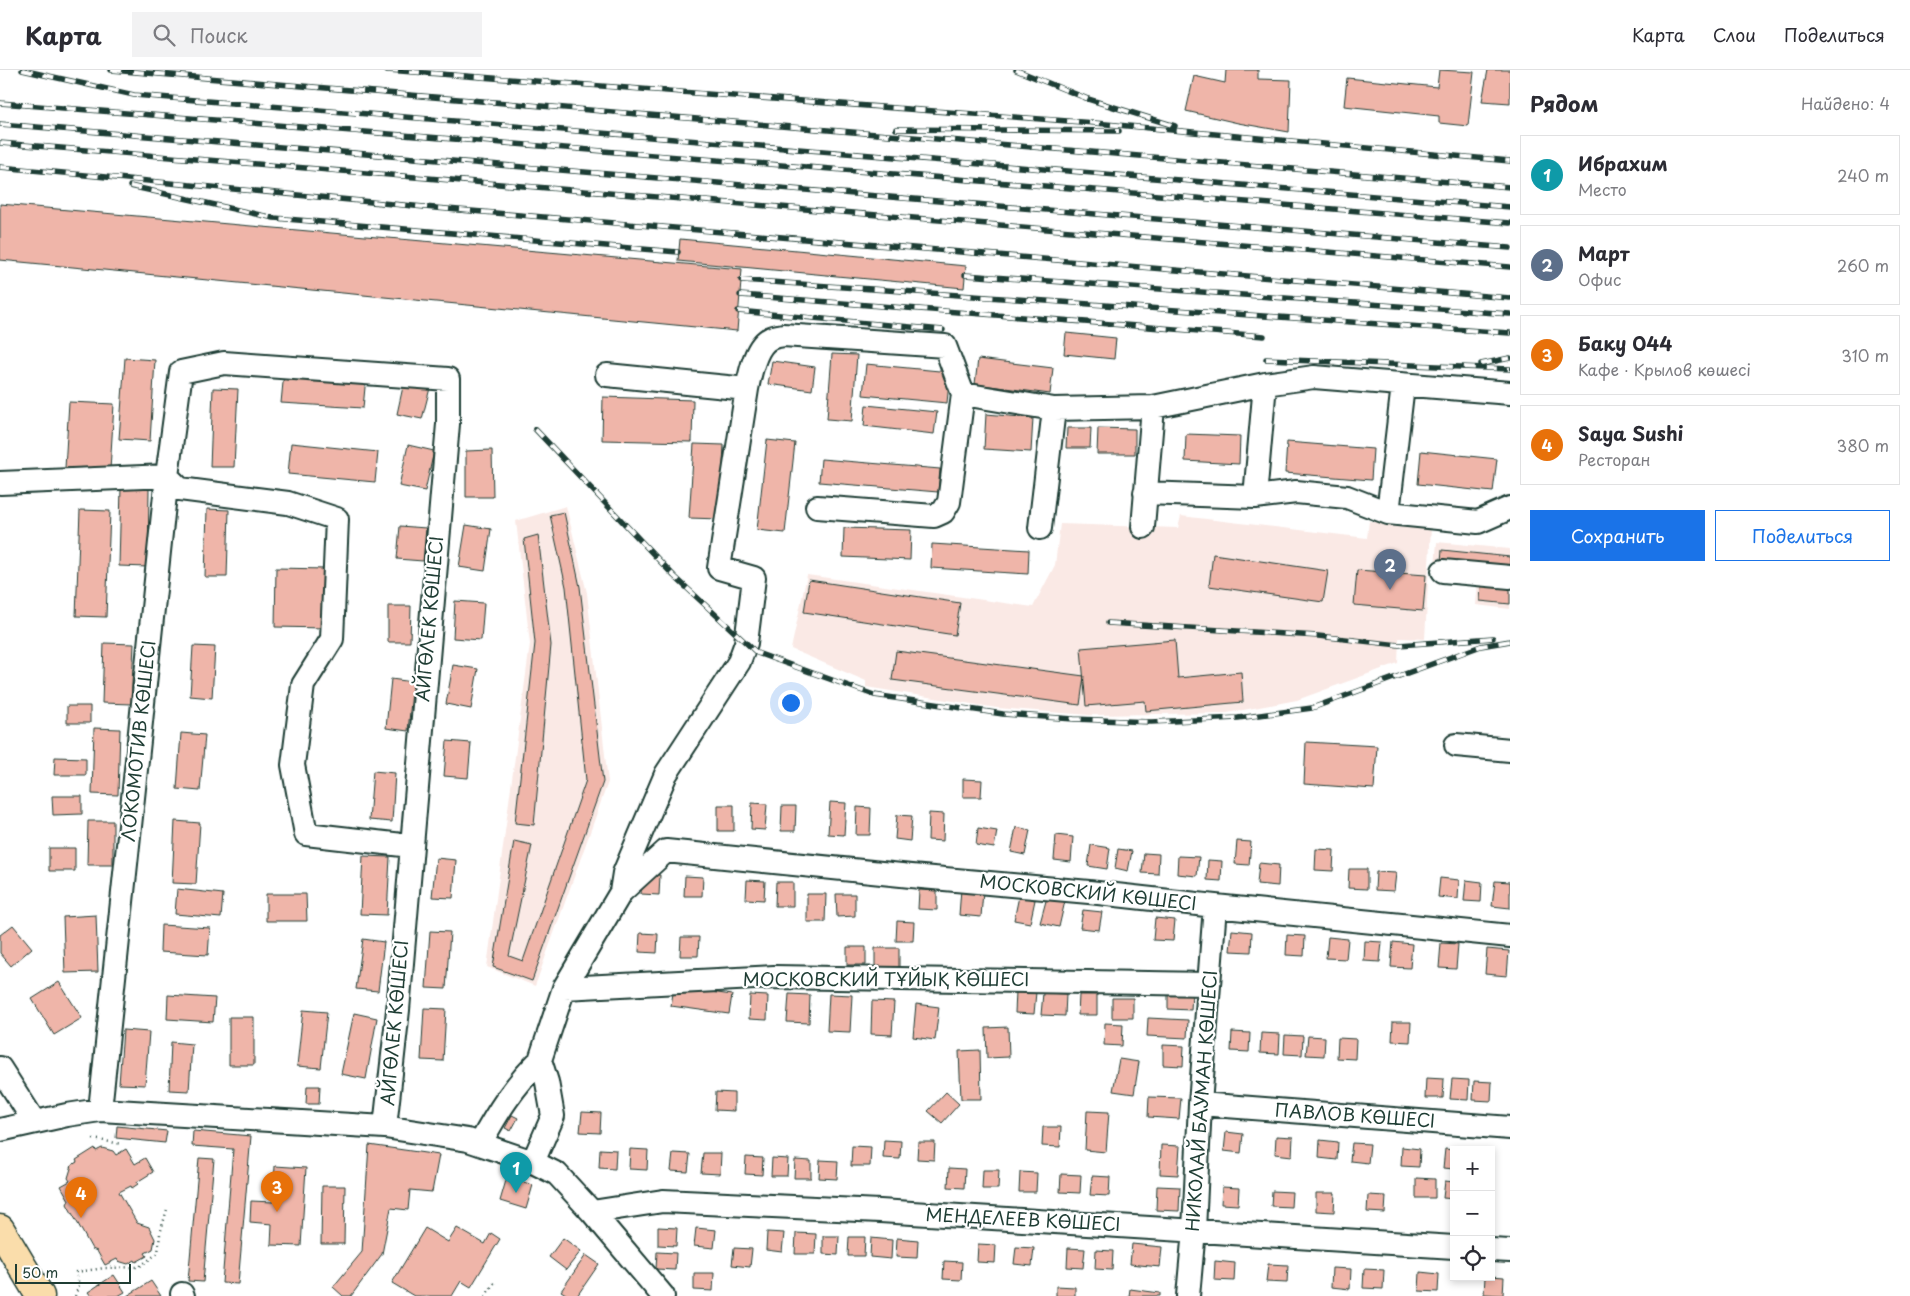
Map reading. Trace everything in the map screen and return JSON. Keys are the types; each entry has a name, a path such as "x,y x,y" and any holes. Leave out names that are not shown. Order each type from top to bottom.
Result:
{"main road":[{"path":"0,1229 40,1296"}],"street":[{"path":"480,1144 507,1098 520,1080 540,1060 564,988 621,892 624,873 666,774 739,662 746,642 754,578 719,568 747,389 752,364 760,350 770,338 784,336 945,346 963,394 948,502 942,512 934,516 818,507"},
{"name":"АЙГӨЛЕК КӨШЕСІ","path":"181,372 224,363 448,378 448,424 398,1010 386,1127"},
{"name":"ЛОКОМОТИВ КӨШЕСІ","path":"100,1110 167,476 181,372"},
{"path":"607,375 747,389"},
{"path":"963,394 1054,409 1153,407 1265,384 1314,377 1510,392"},
{"path":"1255,497 1265,384"},
{"path":"1388,513 1403,385"},
{"path":"1143,527 1153,407"},
{"path":"1040,528 1054,409"},
{"path":"0,484 167,476 180,489 288,503 337,520 332,639 303,685 293,765 306,834 411,846"},
{"path":"1145,493 1255,497 1296,492 1347,497 1388,513 1478,522 1510,508"},
{"path":"1443,571 1510,577"},
{"path":"1456,745 1510,750"},
{"name":"МОСКОВСКИЙ КӨШЕСІ","path":"621,892 666,851 1089,892 1510,936"},
{"name":"НИКОЛАЙ БАУМАН КӨШЕСІ","path":"1188,1296 1215,906"},
{"name":"МОСКОВСКИЙ ТҰЙЫҚ КӨШЕСІ","path":"564,988 774,977 1209,984"},
{"path":"533,1162 553,1116 547,1082 540,1060"},
{"path":"0,1068 34,1121"},
{"name":"ПАВЛОВ КӨШЕСІ","path":"1200,1104 1510,1128"},
{"path":"0,1130 34,1121 100,1110 386,1127 468,1140 533,1162 557,1174 663,1296"},
{"name":"МЕНДЕЛЕЕВ КӨШЕСІ","path":"592,1212 663,1201 889,1212 1450,1247"},
{"path":"1495,1250 1510,1251"}],"path":[{"path":"93,1139 122,1144"},
{"path":"75,1296 79,1285 76,1272 105,1268 139,1267 158,1253 160,1234 167,1209"},
{"path":"485,1296 495,1282"}],"shaded area":[{"path":"566,506 587,593 608,782 535,986 487,967 530,644 516,521"},
{"path":"1181,516 1367,538 1369,521 1431,527 1425,639 1399,638 1398,663 1297,700 1227,713 1090,715 997,708 866,687 866,681 791,649 807,575 1033,607 1055,565 1060,524 1178,528"},
{"path":"1437,542 1510,549 1510,609 1476,605 1478,582 1434,578"}],"building":[{"path":"1226,70 1258,70 1258,79 1291,80 1289,132 1186,111 1194,76 1225,83"},
{"path":"1439,70 1474,72 1468,126 1439,123 1439,116 1344,106 1347,78 1437,87"},
{"path":"1488,70 1510,70 1510,103 1482,101"},
{"path":"0,204 742,269 737,331 0,260"},
{"path":"680,239 966,266 964,288 678,261"},
{"path":"1066,333 1116,338 1114,359 1064,354"},
{"path":"832,354 857,355 852,421 827,419"},
{"path":"125,358 155,360 150,441 119,439"},
{"path":"978,359 1053,368 1050,394 975,384"},
{"path":"772,361 815,367 812,390 768,384"},
{"path":"866,364 950,372 947,403 863,395"},
{"path":"284,372 366,377 363,408 281,403"},
{"path":"404,382 430,388 422,419 397,414"},
{"path":"213,388 238,389 234,467 210,467"},
{"path":"603,397 693,400 692,442 602,440"},
{"path":"69,402 114,404 110,470 65,468"},
{"path":"866,405 937,412 934,434 864,426"},
{"path":"986,414 1033,418 1031,452 984,449"},
{"path":"1067,428 1091,428 1090,448 1066,448"},
{"path":"1098,428 1135,429 1135,454 1097,454"},
{"path":"1186,434 1240,436 1239,464 1185,461"},
{"path":"767,440 795,443 785,533 757,530"},
{"path":"1287,442 1373,449 1371,480 1285,473"},
{"path":"291,443 378,452 375,482 288,474"},
{"path":"694,444 724,445 720,519 689,518"},
{"path":"408,445 434,451 425,491 399,486"},
{"path":"492,450 493,497 466,497 466,451"},
{"path":"1421,451 1497,459 1493,492 1418,484"},
{"path":"821,459 940,469 938,492 819,482"},
{"path":"121,487 149,488 148,567 119,566"},
{"path":"207,509 229,510 227,577 205,577"},
{"path":"80,510 110,511 106,617 76,616"},
{"path":"564,512 580,587 603,782 532,981 493,967 514,841 532,845 509,956 523,961 586,780 566,587 550,515"},
{"path":"466,525 491,529 485,571 459,567"},
{"path":"400,526 426,528 423,561 397,559"},
{"path":"844,528 911,530 910,560 843,557"},
{"path":"538,535 551,645 534,825 515,823 535,643 524,539"},
{"path":"932,544 1029,550 1028,574 931,568"},
{"path":"1442,550 1510,557 1510,568 1441,561"},
{"path":"1213,554 1328,571 1323,602 1209,586"},
{"path":"276,568 326,569 325,628 275,627"},
{"path":"1357,570 1426,575 1423,611 1354,605"},
{"path":"809,580 960,603 955,635 804,612"},
{"path":"1481,583 1510,586 1510,604 1480,601"},
{"path":"455,601 484,603 481,640 453,638"},
{"path":"388,606 411,606 410,642 388,642"},
{"path":"1175,640 1178,678 1241,672 1243,702 1146,711 1145,701 1086,706 1081,648"},
{"path":"104,643 134,644 131,704 102,703"},
{"path":"193,646 215,647 212,698 190,696"},
{"path":"896,651 1084,676 1080,705 892,680"},
{"path":"453,665 478,669 471,709 446,704"},
{"path":"391,679 413,682 408,731 386,728"},
{"path":"67,706 90,706 90,723 67,723"},
{"path":"94,728 120,729 118,795 92,794"},
{"path":"181,733 205,735 200,791 177,789"},
{"path":"447,741 471,743 468,778 444,776"},
{"path":"1306,742 1377,746 1374,789 1304,784"},
{"path":"55,757 86,758 86,775 54,775"},
{"path":"373,771 395,773 392,822 369,820"},
{"path":"963,779 982,780 981,797 963,797"},
{"path":"52,796 82,796 82,814 53,815"},
{"path":"830,802 846,803 844,835 828,834"},
{"path":"752,803 767,804 765,830 751,829"},
{"path":"718,805 734,805 734,831 718,831"},
{"path":"782,806 796,806 795,831 781,831"},
{"path":"857,807 871,808 870,835 856,835"},
{"path":"929,813 944,814 943,841 928,840"},
{"path":"897,815 912,816 910,841 895,839"},
{"path":"88,821 113,821 113,865 87,865"},
{"path":"175,821 200,823 196,884 172,883"},
{"path":"1016,827 1030,830 1025,855 1011,852"},
{"path":"978,828 997,831 994,848 976,845"},
{"path":"1056,835 1073,837 1071,862 1054,860"},
{"path":"1237,841 1251,842 1249,865 1235,864"},
{"path":"1091,845 1110,848 1107,869 1088,866"},
{"path":"49,848 75,848 75,871 49,871"},
{"path":"1118,849 1132,851 1128,871 1115,868"},
{"path":"1316,849 1334,850 1333,871 1315,870"},
{"path":"1144,853 1159,854 1158,874 1142,873"},
{"path":"363,856 390,857 387,915 360,914"},
{"path":"1178,856 1199,857 1197,876 1177,874"},
{"path":"436,858 456,860 453,898 432,897"},
{"path":"1208,860 1222,861 1221,881 1207,880"},
{"path":"1259,863 1279,865 1278,886 1257,884"},
{"path":"1349,869 1367,869 1367,889 1348,888"},
{"path":"1376,872 1396,873 1394,891 1375,890"},
{"path":"642,875 660,875 659,895 641,894"},
{"path":"685,876 703,877 702,896 684,896"},
{"path":"1440,878 1459,880 1458,899 1438,897"},
{"path":"747,880 765,881 764,900 746,899"},
{"path":"1466,880 1482,882 1481,902 1464,901"},
{"path":"1495,881 1510,882 1510,908 1492,906"},
{"path":"776,882 793,882 793,906 775,906"},
{"path":"177,889 223,894 221,918 175,914"},
{"path":"961,889 983,891 981,917 959,915"},
{"path":"919,890 937,891 937,910 918,909"},
{"path":"266,894 306,894 307,921 266,921"},
{"path":"807,894 826,894 825,922 807,922"},
{"path":"836,894 855,894 855,916 837,917"},
{"path":"1019,896 1035,900 1030,923 1014,920"},
{"path":"1047,897 1065,901 1059,927 1040,923"},
{"path":"1083,910 1102,912 1099,930 1080,928"},
{"path":"96,915 98,972 65,973 63,917"},
{"path":"1155,918 1175,920 1173,941 1153,940"},
{"path":"897,921 914,922 913,941 896,941"},
{"path":"13,925 32,948 11,966 0,953 0,935"},
{"path":"161,925 210,928 208,955 160,952"},
{"path":"1232,930 1252,932 1251,952 1230,951"},
{"path":"430,931 450,932 446,989 426,988"},
{"path":"640,933 658,934 657,953 639,952"},
{"path":"1287,935 1305,936 1304,956 1286,955"},
{"path":"681,937 699,937 698,956 680,956"},
{"path":"1328,937 1348,939 1346,959 1326,958"},
{"path":"363,939 384,942 378,991 356,989"},
{"path":"1365,941 1382,942 1380,962 1364,961"},
{"path":"1393,942 1412,944 1410,968 1391,967"},
{"path":"1441,943 1458,944 1456,969 1439,968"},
{"path":"847,947 866,947 866,965 847,965"},
{"path":"875,948 899,948 899,969 875,969"},
{"path":"1487,949 1509,951 1507,976 1485,974"},
{"path":"59,982 82,1018 54,1035 32,999"},
{"path":"674,987 732,995 729,1014 671,1006"},
{"path":"1016,991 1036,992 1034,1014 1015,1013"},
{"path":"1168,992 1192,992 1191,1010 1168,1009"},
{"path":"1043,993 1066,994 1065,1016 1041,1015"},
{"path":"789,994 810,995 809,1023 787,1022"},
{"path":"829,994 852,995 850,1032 827,1031"},
{"path":"168,995 215,998 213,1022 167,1019"},
{"path":"750,995 768,996 767,1020 749,1019"},
{"path":"1079,995 1097,995 1097,1015 1078,1015"},
{"path":"1112,998 1133,998 1133,1018 1112,1018"},
{"path":"872,1001 894,1002 892,1035 871,1034"},
{"path":"916,1004 939,1007 935,1040 913,1037"},
{"path":"424,1008 446,1009 443,1061 421,1060"},
{"path":"303,1010 327,1012 321,1068 297,1066"},
{"path":"354,1013 377,1018 366,1079 341,1074"},
{"path":"229,1017 254,1017 254,1065 229,1065"},
{"path":"1148,1018 1188,1020 1187,1038 1147,1036"},
{"path":"1393,1022 1411,1022 1410,1042 1392,1041"},
{"path":"1105,1023 1123,1024 1122,1046 1104,1045"},
{"path":"1008,1027 1009,1057 987,1058 986,1028"},
{"path":"123,1030 149,1032 145,1085 119,1084"},
{"path":"1232,1032 1250,1033 1249,1052 1231,1051"},
{"path":"1261,1033 1280,1034 1279,1054 1260,1053"},
{"path":"1285,1035 1303,1036 1302,1055 1284,1054"},
{"path":"1308,1036 1325,1037 1324,1056 1306,1055"},
{"path":"1338,1038 1356,1039 1355,1059 1337,1058"},
{"path":"171,1042 192,1044 189,1091 169,1090"},
{"path":"1163,1045 1184,1046 1183,1066 1163,1065"},
{"path":"980,1050 981,1099 961,1099 959,1051"},
{"path":"1119,1059 1139,1062 1134,1094 1113,1091"},
{"path":"1426,1078 1444,1079 1443,1098 1425,1098"},
{"path":"1452,1079 1469,1080 1468,1100 1450,1099"},
{"path":"1474,1081 1492,1082 1491,1101 1473,1100"},
{"path":"307,1086 320,1086 319,1104 306,1104"},
{"path":"716,1092 734,1093 734,1111 715,1110"},
{"path":"946,1092 959,1104 942,1123 928,1111"},
{"path":"1149,1097 1181,1098 1179,1119 1148,1117"},
{"path":"1087,1111 1109,1112 1106,1152 1085,1150"},
{"path":"582,1112 601,1113 600,1133 580,1132"},
{"path":"512,1115 518,1118 511,1131 505,1128"},
{"path":"117,1126 167,1131 165,1143 116,1138"},
{"path":"1043,1127 1061,1127 1060,1147 1042,1146"},
{"path":"193,1131 251,1136 238,1284 222,1283 233,1149 192,1146"},
{"path":"1226,1132 1243,1134 1241,1153 1224,1151"},
{"path":"1276,1136 1293,1137 1292,1156 1275,1154"},
{"path":"884,1140 901,1141 900,1159 883,1158"},
{"path":"1320,1140 1338,1142 1337,1160 1319,1158"},
{"path":"918,1142 935,1142 934,1160 917,1159"},
{"path":"1352,1143 1370,1144 1368,1163 1350,1161"},
{"path":"369,1145 439,1155 432,1192 410,1190 408,1210 391,1208 382,1254 351,1296 343,1296 333,1287 362,1252"},
{"path":"1161,1145 1180,1146 1178,1175 1160,1174"},
{"path":"852,1146 871,1147 870,1166 851,1166"},
{"path":"1402,1147 1420,1149 1419,1167 1401,1166"},
{"path":"95,1148 96,1151 102,1148 113,1151 116,1155 126,1149 135,1164 145,1158 153,1172 137,1182 138,1184 132,1188 131,1186 119,1192 137,1223 149,1227 155,1239 153,1249 145,1253 147,1256 136,1262 135,1260 128,1264 117,1259 105,1265 97,1251 92,1249 67,1204 69,1200 61,1186 70,1181 68,1178 72,1165 77,1162 76,1160"},
{"path":"600,1149 616,1150 615,1169 599,1168"},
{"path":"630,1149 648,1150 647,1170 629,1169"},
{"path":"1445,1149 1450,1150 1450,1169 1443,1168"},
{"path":"673,1153 690,1154 688,1172 671,1171"},
{"path":"703,1153 721,1153 720,1174 701,1173"},
{"path":"746,1157 763,1158 762,1175 745,1174"},
{"path":"199,1158 214,1159 203,1282 188,1281"},
{"path":"772,1158 788,1159 787,1176 771,1176"},
{"path":"795,1160 811,1161 811,1178 794,1178"},
{"path":"820,1160 838,1161 837,1179 819,1178"},
{"path":"275,1166 306,1168 301,1246 271,1245 272,1224 250,1222 251,1201 273,1202"},
{"path":"949,1168 965,1169 964,1188 948,1187"},
{"path":"983,1170 999,1170 998,1189 982,1189"},
{"path":"1020,1172 1037,1173 1036,1192 1019,1192"},
{"path":"1061,1174 1081,1175 1080,1193 1060,1192"},
{"path":"1092,1176 1110,1177 1109,1196 1090,1195"},
{"path":"507,1177 533,1185 526,1209 500,1201"},
{"path":"1416,1178 1435,1179 1435,1198 1416,1198"},
{"path":"1445,1181 1450,1182 1450,1199 1443,1198"},
{"path":"322,1186 345,1186 344,1244 321,1244"},
{"path":"1157,1186 1180,1187 1179,1211 1156,1210"},
{"path":"1222,1187 1239,1188 1238,1205 1221,1204"},
{"path":"1272,1191 1292,1192 1291,1207 1271,1206"},
{"path":"1316,1193 1335,1193 1334,1212 1316,1211"},
{"path":"1368,1195 1386,1196 1385,1213 1367,1212"},
{"path":"658,1227 677,1228 676,1246 658,1245"},
{"path":"425,1228 448,1242 457,1228 485,1244 491,1233 500,1239 471,1287 461,1281 452,1296 414,1296 392,1283"},
{"path":"696,1228 716,1230 714,1248 694,1246"},
{"path":"767,1232 784,1233 782,1252 766,1250"},
{"path":"796,1233 816,1234 815,1254 795,1254"},
{"path":"823,1236 839,1236 838,1255 823,1254"},
{"path":"849,1237 865,1237 864,1256 848,1256"},
{"path":"563,1238 581,1251 566,1270 549,1257"},
{"path":"871,1238 892,1240 891,1259 870,1257"},
{"path":"897,1238 918,1240 917,1258 896,1257"},
{"path":"978,1244 996,1245 995,1263 977,1262"},
{"path":"1132,1244 1162,1247 1160,1267 1130,1264"},
{"path":"1016,1247 1034,1248 1032,1266 1014,1264"},
{"path":"734,1248 752,1249 750,1267 732,1265"},
{"path":"1068,1248 1085,1249 1083,1268 1067,1267"},
{"path":"1096,1250 1113,1251 1112,1270 1095,1269"},
{"path":"657,1252 676,1253 675,1270 656,1269"},
{"path":"586,1255 599,1264 577,1296 569,1296 561,1291"},
{"path":"944,1261 962,1262 961,1280 943,1279"},
{"path":"1215,1261 1235,1263 1234,1281 1214,1280"},
{"path":"1268,1264 1288,1265 1287,1283 1266,1282"},
{"path":"1332,1268 1351,1269 1350,1289 1331,1287"},
{"path":"1364,1269 1384,1270 1383,1289 1363,1288"},
{"path":"1420,1272 1439,1274 1438,1292 1419,1291"},
{"path":"694,1273 714,1273 713,1291 694,1290"},
{"path":"114,1275 125,1292 118,1296 91,1296 88,1292"},
{"path":"1495,1276 1504,1277 1503,1295 1484,1294 1485,1281 1495,1281"},
{"path":"151,1281 161,1296 127,1296"},
{"path":"1056,1286 1075,1287 1075,1296 1056,1296"},
{"path":"1130,1289 1160,1293 1160,1296 1129,1296"}],"railway":[{"path":"22,70 134,95 1510,207"},
{"path":"111,70 1510,187"},
{"path":"387,70 1095,123 1510,161"},
{"path":"1016,70 1088,99 1175,126"},
{"path":"0,103 1510,223"},
{"path":"0,124 1510,248"},
{"path":"896,129 1119,131"},
{"path":"0,143 1510,267"},
{"path":"0,167 435,208 1510,298"},
{"path":"130,186 274,218 678,252"},
{"path":"965,275 1510,314"},
{"path":"741,280 1510,333"},
{"path":"740,295 1264,336"},
{"path":"738,311 943,330"},
{"path":"1481,364 1510,358"},
{"path":"1266,359 1510,369"},
{"path":"535,429 674,576 757,653 874,695 1003,714 1074,719 1151,722 1238,718 1312,708 1481,646 1510,641"},
{"path":"1108,623 1318,636 1399,645 1493,638"}],"place":[{"name":"Март","path":"1390,590"},
{"name":"Ибрахим","path":"516,1193"},
{"name":"Баку 044","path":"277,1212"},
{"name":"Saya Sushi","path":"81,1218"}]}
